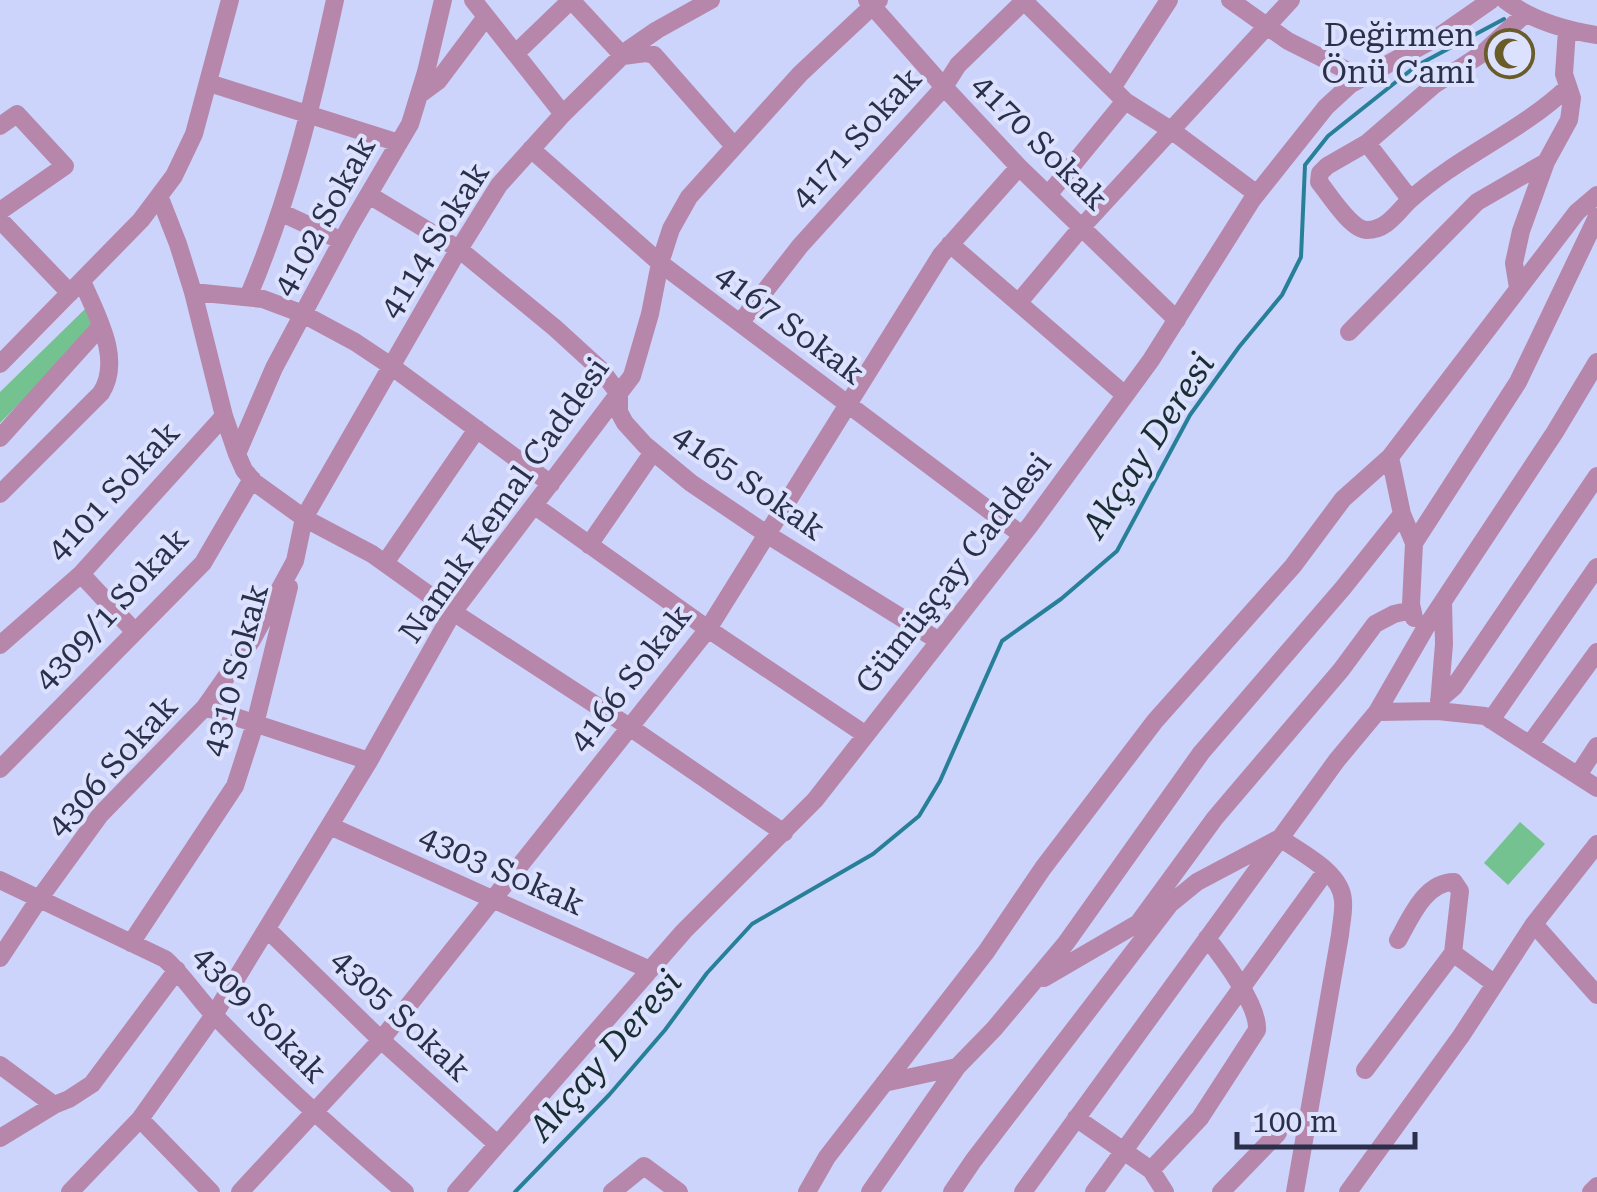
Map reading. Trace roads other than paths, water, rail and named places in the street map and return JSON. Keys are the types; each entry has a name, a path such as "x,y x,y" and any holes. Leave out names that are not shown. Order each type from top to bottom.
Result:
{"street":[{"path":"0,364 160,198 194,134 230,0"},
{"path":"248,296 270,245 310,114 336,0"},
{"name":"4102 Sokak","path":"237,454 274,368 410,124 443,0"},
{"path":"472,0 563,114"},
{"path":"516,53 572,0 622,56 654,55 734,146"},
{"name":"4114 Sokak","path":"304,518 499,185 622,56 657,30 711,0"},
{"path":"1048,195 1119,94 1169,0"},
{"path":"1230,0 1288,41 1362,78"},
{"path":"1020,302 1081,228 1291,0"},
{"name":"Gümüşçay Caddesi","path":"456,1192 684,931 815,800 1022,535 1151,360 1256,194 1326,107 1350,84 1438,37 1491,0"},
{"path":"1505,0 1538,11 1566,30 1597,35"},
{"path":"1024,1 1119,94 1256,194"},
{"name":"4171 Sokak","path":"740,324 800,246 944,87 958,65 1024,1"},
{"name":"4170 Sokak","path":"873,2 944,87 1020,167 1177,320"},
{"name":"Namık Kemal Caddesi","path":"70,1192 140,1119 214,1015 369,761 453,612 632,376 660,263 671,229 689,198 800,74 873,2"},
{"path":"1538,11 1483,54 1434,85 1367,144 1327,166 1320,173 1319,182 1349,220 1360,229 1370,230 1390,222 1410,199 1546,108 1568,87"},
{"path":"419,95 438,81 486,17"},
{"path":"1518,288 1514,263 1521,231 1546,162 1569,120 1572,98 1564,74 1566,30"},
{"path":"209,82 399,143"},
{"path":"0,126 17,114 65,166 0,211"},
{"path":"1367,144 1410,199"},
{"name":"4167 Sokak","path":"531,149 660,263 1022,535"},
{"path":"1348,332 1477,202 1546,162"},
{"name":"4166 Sokak","path":"240,1192 381,1040 708,630 940,255 1020,167"},
{"name":"4165 Sokak","path":"369,195 460,250 556,328 601,370 618,394 619,412 625,423 691,482 939,642"},
{"path":"807,1192 827,1157 986,952 1043,868 1154,721 1294,566 1343,499 1390,457 1577,212 1597,195"},
{"path":"160,198 193,292 224,416 244,470 252,479 304,518 372,554 784,833"},
{"path":"280,212 342,240"},
{"path":"1414,543 1518,382 1597,216"},
{"path":"0,220 76,287 100,326 110,360 108,382 101,393 0,494"},
{"path":"950,244 1125,395"},
{"path":"193,292 263,298 303,314 391,366 551,484"},
{"path":"0,438 100,326"},
{"path":"1023,1192 1337,760 1377,712 1443,600 1597,362"},
{"name":"4101 Sokak","path":"0,645 80,574 224,416"},
{"path":"385,563 477,430"},
{"path":"589,545 653,452"},
{"path":"1390,457 1402,514 1414,543 1412,610 1418,640"},
{"path":"1438,706 1597,476"},
{"name":"4309/1 Sokak","path":"0,769 203,563 252,479"},
{"path":"535,506 708,630 866,735"},
{"path":"870,1192 957,1067 1066,943 1201,753 1402,514"},
{"name":"4310 Sokak","path":"131,943 235,786 255,724 304,518"},
{"name":"4310 Sokak","path":"205,706 252,640 295,561"},
{"path":"1491,720 1597,567"},
{"path":"80,574 134,632"},
{"path":"1438,706 1444,644 1443,600"},
{"path":"1139,922 1215,818 1341,670 1375,624 1412,610"},
{"path":"1530,744 1597,652"},
{"name":"4306 Sokak","path":"0,958 100,815 205,706 369,761"},
{"path":"1377,712 1438,706 1485,716 1597,788"},
{"path":"1578,776 1597,746"},
{"name":"4303 Sokak","path":"330,826 650,970"},
{"path":"1030,986 1170,904 1197,882 1280,838"},
{"path":"1280,838 1326,871 1338,883 1344,898 1295,1192"},
{"path":"1348,1192 1461,1036 1534,924 1594,854"},
{"path":"1094,1192 1326,871"},
{"name":"4309 Sokak","path":"0,880 165,959 214,1015 315,1114 405,1192"},
{"path":"1365,1070 1453,953 1460,891 1454,882 1442,882 1425,895 1398,940"},
{"path":"952,1192 1170,904"},
{"path":"1534,924 1597,995"},
{"name":"4305 Sokak","path":"266,929 496,1144"},
{"path":"1151,1170 1200,1118 1258,1030 1254,1010 1232,969 1208,938"},
{"path":"1453,953 1495,984"},
{"path":"0,1138 92,1084 177,970"},
{"path":"0,1066 54,1104"},
{"path":"884,1082 957,1067"},
{"path":"1076,1118 1151,1170 1165,1192"},
{"path":"140,1119 211,1192"},
{"path":"1221,1192 1278,1133"},
{"path":"612,1192 644,1166 679,1192"},
{"path":"1591,1192 1597,1186"}],"waterway":[{"name":"Akçay Deresi","path":"515,1192 609,1095 707,973 752,924 873,854 919,816 940,781 1002,641 1061,599 1117,551 1190,415 1282,295 1301,257 1305,165 1328,136 1416,66 1504,19"}],"place":[{"name":"Değirmen Önü Cami","path":"1510,53"}]}
